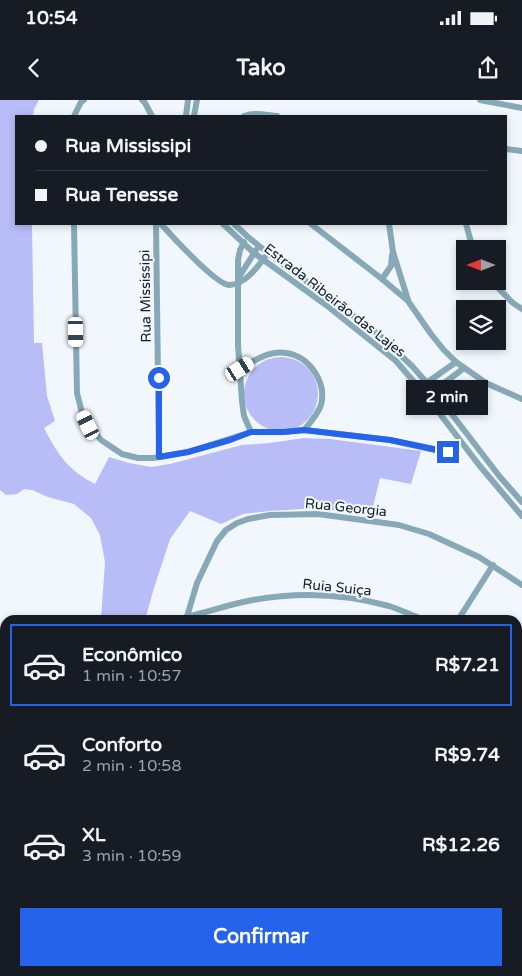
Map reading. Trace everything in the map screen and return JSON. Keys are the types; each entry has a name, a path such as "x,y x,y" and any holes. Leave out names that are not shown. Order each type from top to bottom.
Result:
{"street":[{"path":"74,115 84,100"},
{"path":"142,100 151,115"},
{"path":"186,115 188,100"},
{"path":"194,115 197,100"},
{"path":"480,100 522,108"},
{"path":"247,115 268,115"},
{"path":"507,149 522,151"},
{"path":"74,225 77,394 82,413 88,425 101,440 112,448 122,454 138,458 159,457 195,450 251,432 304,430 390,440 448,452"},
{"name":"Rua Mississipi","path":"156,225 159,457"},
{"path":"162,225 192,257 218,280 227,285 237,280 259,246"},
{"name":"Estrada Ribeirão das Lajes","path":"224,225 254,253 380,347 403,368 427,396 479,465 522,516"},
{"name":"Estrada Ribeirão das Lajes","path":"235,225 259,246 378,334 412,366 522,502"},
{"path":"312,225 408,301 431,334 456,362 486,383 522,399"},
{"path":"382,279 391,266 392,252 389,225"},
{"path":"466,225 470,240"},
{"path":"248,237 240,250 237,280 242,401 244,416 251,432"},
{"path":"237,280 247,278 268,252"},
{"path":"392,252 408,301"},
{"path":"500,290 522,309"},
{"path":"240,369 258,358 274,353 286,353 296,356 307,363 315,372 322,396 321,405 312,422 304,430"},
{"path":"420,388 456,362"},
{"path":"427,396 464,368"},
{"name":"Rua Georgia","path":"187,615 197,583 217,540 226,530 237,523 270,515 318,514 399,525 479,556 522,585"},
{"path":"461,615 493,565"},
{"name":"Ruia Suiça","path":"197,615 252,600 303,594 374,603 412,615"}],"shaded area":[{"path":"0,100 39,100 33,115 15,115 15,225 32,225 34,343 42,343 47,396 55,421 44,428 59,454 78,473 95,484 109,457 151,467 170,464 242,445 304,438 330,439 421,451 411,484 380,478 371,515 317,508 243,514 221,524 190,511 170,539 146,615 101,615 105,562 100,535 91,518 74,504 48,497 32,490 24,489 17,494 6,495 0,490"},
{"path":"281,357 295,360 307,368 315,380 318,394 315,408 307,420 295,428 281,431 267,428 255,420 247,408 244,394 247,380 255,368 267,360"}],"route":[{"path":"159,378 159,457 188,452 251,432 265,433 304,430 390,440 448,452"}]}
